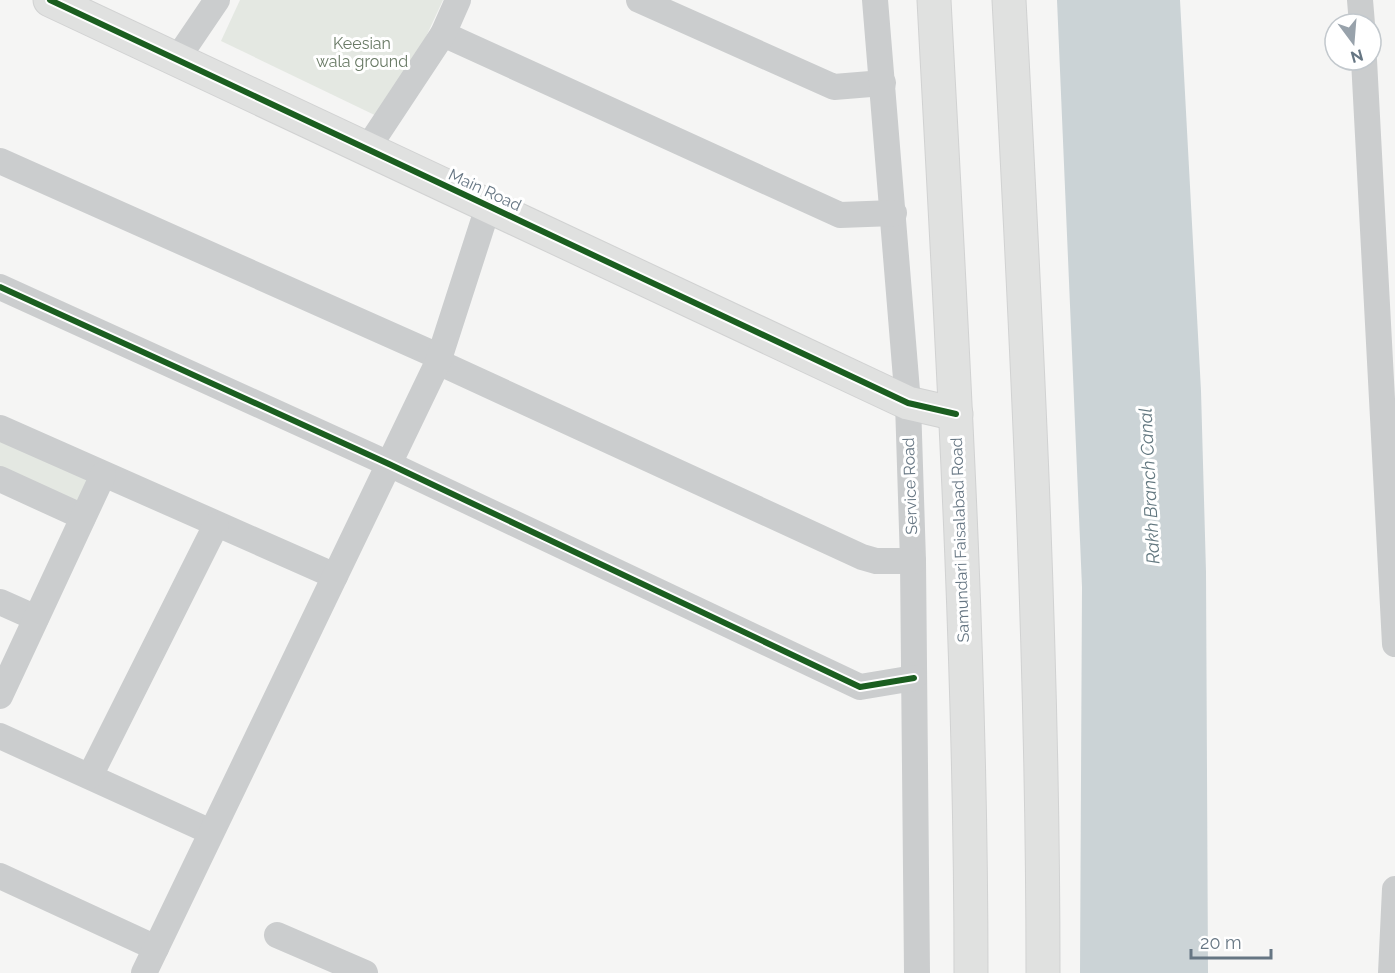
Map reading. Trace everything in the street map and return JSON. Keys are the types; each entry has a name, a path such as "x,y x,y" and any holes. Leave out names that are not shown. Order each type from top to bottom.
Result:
{"main road":[{"name":"Main Road","path":"51,0 908,403 956,414"},
{"name":"Samundari Faisalabad Road","path":"934,0 956,414 971,849 971,973"},
{"path":"1009,0 1031,410 1043,854 1043,973"}],"street":[{"path":"177,59 217,0"},
{"path":"367,149 443,34 458,0"},
{"path":"639,0 834,87 883,83"},
{"name":"Service Road","path":"875,0 908,403 913,561 917,973"},
{"path":"443,34 840,215 894,213"},
{"path":"1365,72 1385,241 1395,644"},
{"path":"0,161 439,359 862,557 876,561 913,561"},
{"path":"144,973 439,359 488,207"},
{"path":"0,288 389,464 860,687 914,678"},
{"path":"0,428 335,576"},
{"path":"0,696 103,475"},
{"path":"0,479 83,517"},
{"path":"90,776 216,525"},
{"path":"0,602 36,618"},
{"path":"0,736 211,832"},
{"path":"0,876 156,948"},
{"path":"1391,973 1395,889"},
{"path":"278,934 352,971"}],"green space":[{"name":"Keesian wala ground","path":"240,0 443,0 387,121 221,41"},
{"path":"0,433 96,477 79,507 0,471"}],"water":[{"name":"Rakh Branch Canal","path":"1057,0 1180,0 1201,391 1206,572 1208,973 1080,973 1082,587"}],"cycle path":[{"path":"50,0 908,403 956,414"},
{"path":"0,287 389,464 860,687 914,678"}]}
